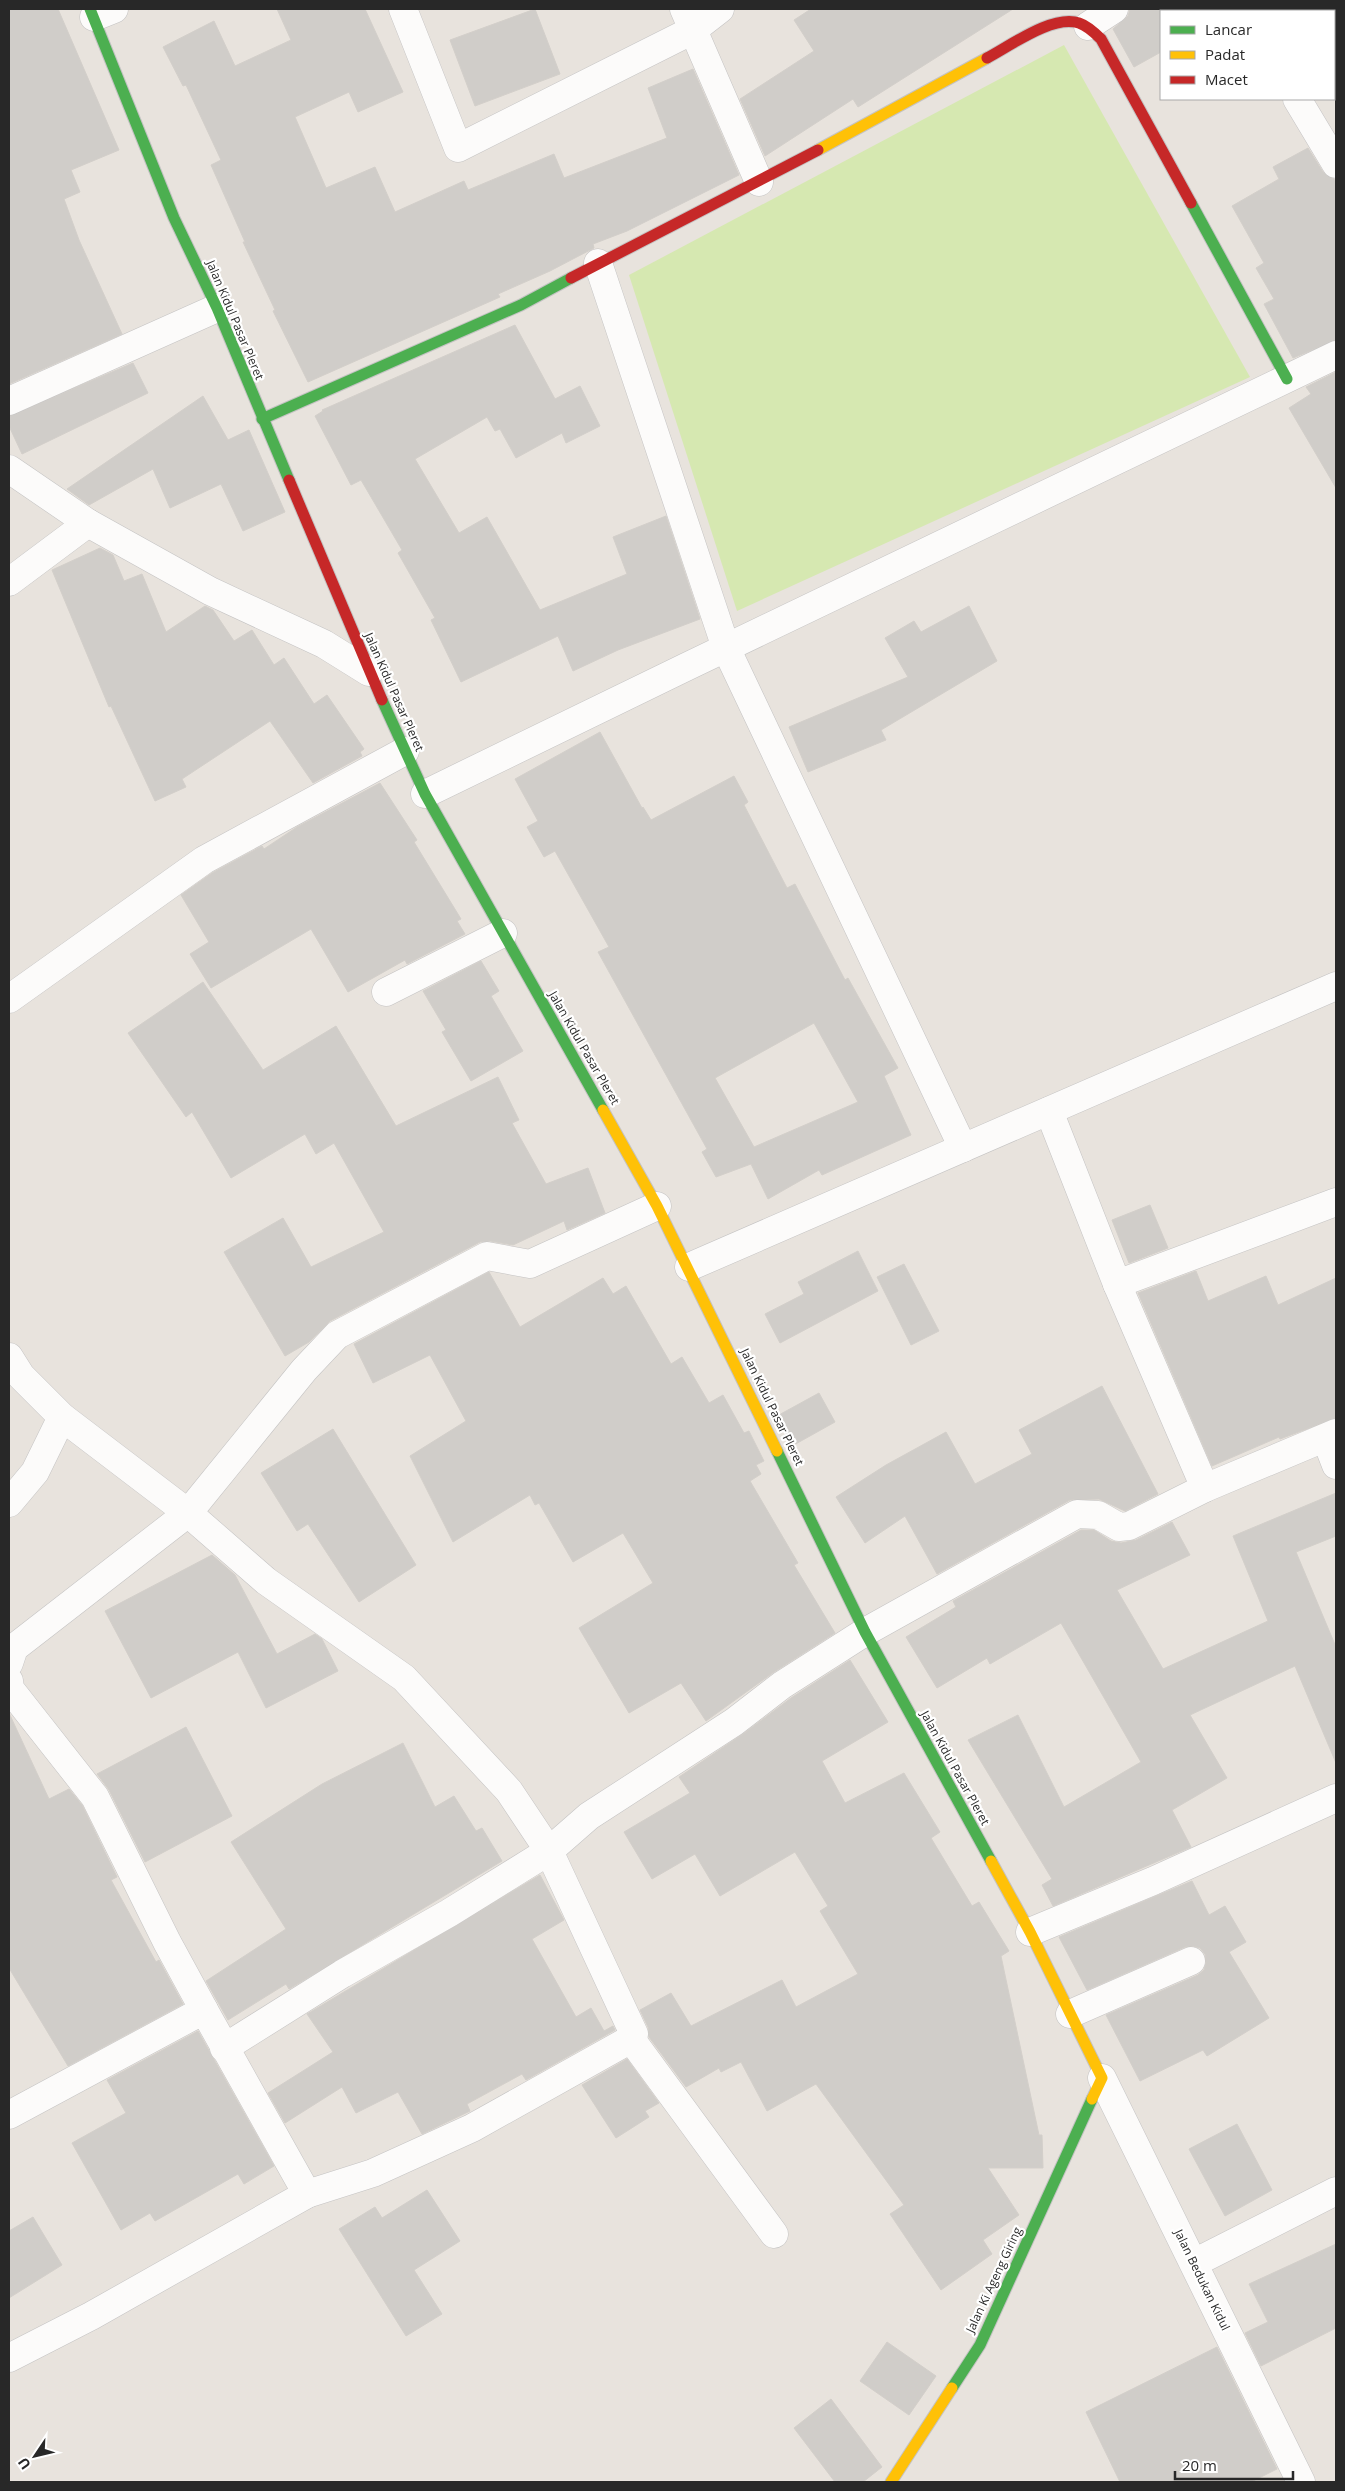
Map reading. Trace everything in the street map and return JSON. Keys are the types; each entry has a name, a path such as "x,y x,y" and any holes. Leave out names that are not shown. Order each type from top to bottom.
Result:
{"street":[{"path":"403,9 458,148 688,19 720,9"},
{"path":"1088,26 1114,9"},
{"name":"Jalan Kidul Pasar Pleret","path":"99,11 174,218 217,308 369,672 425,794 657,1206 689,1267 865,1632 1030,1932 1102,2078"},
{"path":"688,19 759,182"},
{"path":"262,419 521,305 598,263 759,182 1046,26 1071,20 1088,26 1101,40 1287,379"},
{"path":"1298,100 1336,164"},
{"path":"598,263 726,648 963,1148"},
{"path":"9,400 217,308"},
{"path":"425,794 1336,355"},
{"path":"9,469 88,523 210,591 324,644 369,672"},
{"path":"9,582 88,523"},
{"path":"9,999 204,860 405,751"},
{"path":"386,992 503,933"},
{"path":"689,1267 1336,986"},
{"path":"1049,1111 1117,1284 1205,1488"},
{"path":"1117,1284 1336,1202"},
{"path":"9,1663 14,1648 188,1513 304,1370 337,1335 487,1256 530,1264 657,1206"},
{"path":"9,1357 21,1376 62,1417 188,1513 266,1581 404,1678 509,1791 549,1851 634,2034 631,2039 472,2128 373,2173 307,2194 91,2316 9,2358"},
{"path":"9,1503 35,1472 62,1417"},
{"path":"224,2048 342,1974 449,1913 549,1851 589,1816 734,1722 782,1685 865,1632 1077,1514 1098,1515 1119,1527 1129,1526 1205,1488 1331,1436 1336,1465"},
{"path":"9,1681 10,1689 95,1797 167,1942 224,2048 307,2194"},
{"path":"1030,1932 1106,1898 1153,1881 1336,1798"},
{"path":"1070,2014 1191,1961"},
{"path":"9,2115 204,2010"},
{"path":"631,2039 774,2234"},
{"name":"Jalan Bedukan Kidul","path":"1102,2078 1301,2482"},
{"name":"Jalan Ki Ageng Giring","path":"892,2482 980,2345 1102,2078"},
{"path":"1194,2264 1336,2191"}],"green space":[{"path":"1064,45 1250,377 737,611 629,275"}],"building":[{"path":"9,9 58,9 119,150 71,170 80,192 64,199 79,240 122,334 9,384"},
{"path":"277,9 365,9 403,92 358,112 349,92 295,117 326,188 375,167 395,212 464,181 468,190 554,154 564,178 667,138 648,88 693,69 739,175 627,231 593,244 594,248 550,271 498,294 500,297 308,382 273,311 275,310 243,242 245,242 211,165 221,160 186,85 183,86 163,47 214,21 235,66 291,40"},
{"path":"535,9 560,74 475,106 450,40"},
{"path":"811,9 1013,9 858,107 853,99 765,156 740,99 814,51 794,20"},
{"path":"1130,9 1161,9 1160,53 1134,67 1113,29 1128,16"},
{"path":"1308,148 1323,172 1334,179 1336,183 1336,340 1293,358 1264,304 1274,299 1256,268 1264,263 1232,206 1279,179 1273,167"},
{"path":"515,325 555,399 580,386 600,426 566,443 562,433 516,458 500,429 495,431 487,417 415,459 459,533 487,517 540,610 627,574 613,537 666,516 700,619 618,650 573,671 558,636 461,682 431,620 435,618 398,553 402,550 361,480 351,485 315,416 322,410"},
{"path":"133,363 148,393 22,454 9,426 9,416"},
{"path":"1336,372 1336,488 1289,408 1311,394 1306,387"},
{"path":"203,396 228,440 249,430 285,512 243,531 221,484 170,508 153,469 89,505 67,489"},
{"path":"100,548 113,555 124,581 142,574 166,632 205,606 213,610 234,641 252,630 274,665 284,658 314,704 327,695 364,749 360,752 362,756 313,783 270,721 182,779 186,787 155,801 111,706 109,707 52,570"},
{"path":"969,606 997,661 881,730 886,740 808,772 789,727 908,677 885,638 914,621 921,632"},
{"path":"600,732 642,808 651,820 734,776 748,802 744,805 787,888 795,884 845,980 848,978 898,1068 884,1076 911,1135 822,1175 819,1170 768,1199 751,1164 716,1177 702,1152 707,1149 598,952 609,947 555,851 544,857 527,827 538,821 515,779","holes":["814,1023 858,1102 754,1147 715,1078"]},
{"path":"380,783 417,840 414,842 461,919 457,921 465,934 407,964 405,960 348,992 311,929 211,988 190,954 209,942 181,895 212,873 262,846 264,849 297,827"},
{"path":"481,961 499,991 491,996 523,1051 471,1081 442,1032 446,1030 423,991"},
{"path":"203,982 263,1070 336,1026 396,1126 498,1077 519,1120 512,1123 546,1184 588,1168 605,1213 567,1230 564,1221 513,1245 490,1241 480,1242 330,1321 309,1342 285,1356 224,1252 283,1218 311,1267 384,1232 334,1143 316,1154 305,1134 231,1178 192,1112 186,1117 128,1033"},
{"path":"1150,1205 1168,1248 1129,1263 1112,1220"},
{"path":"858,1251 878,1291 780,1343 765,1314 804,1294 798,1282"},
{"path":"904,1264 939,1331 911,1345 877,1277"},
{"path":"1196,1271 1208,1301 1266,1276 1278,1305 1336,1278 1336,1418 1280,1439 1279,1437 1212,1466 1138,1293"},
{"path":"489,1272 520,1327 603,1278 613,1294 626,1286 671,1364 682,1357 709,1403 723,1395 744,1433 749,1431 764,1461 756,1465 761,1474 750,1481 798,1563 794,1565 835,1633 774,1672 706,1721 681,1683 629,1713 579,1628 653,1583 623,1533 573,1562 539,1503 535,1505 530,1495 453,1542 410,1456 466,1421 430,1355 373,1383 354,1344"},
{"path":"1102,1386 1158,1494 1125,1511 1099,1499 1070,1500 937,1574 905,1516 865,1543 836,1497 886,1465 946,1432 975,1484 1032,1454 1019,1430"},
{"path":"819,1393 835,1422 792,1446 777,1416"},
{"path":"333,1429 416,1565 359,1602 308,1524 297,1531 261,1473"},
{"path":"1336,1493 1336,1536 1296,1552 1336,1647 1336,1763 1295,1666 1190,1715 1227,1778 1172,1810 1191,1847 1053,1906 1042,1885 1052,1879 968,1740 1018,1715 1064,1807 1141,1762 1061,1623 990,1664 987,1658 937,1688 906,1637 956,1607 953,1601 1081,1530 1094,1530 1111,1541 1121,1543 1136,1540 1172,1522 1190,1555 1117,1590 1163,1669 1268,1621 1233,1536"},
{"path":"212,1555 235,1575 277,1654 315,1634 322,1639 338,1671 266,1708 238,1652 151,1698 105,1611"},
{"path":"850,1660 888,1722 822,1761 845,1803 904,1773 940,1832 931,1838 972,1906 979,1902 1009,1951 1001,1956 1039,2135 1042,2135 1043,2168 988,2168 1019,2215 983,2240 992,2254 941,2290 890,2214 904,2205 816,2084 767,2111 741,2062 721,2072 719,2068 686,2087 649,2037 648,2027 640,2010 671,1993 691,2026 782,1980 796,2007 858,1974 820,1911 828,1906 795,1852 720,1896 695,1854 652,1879 624,1832 690,1793 679,1777 743,1734 791,1698"},
{"path":"9,1713 49,1799 69,1789 82,1805 117,1877 111,1880 156,1962 159,1960 183,2004 68,2066 9,1968"},
{"path":"186,1727 232,1816 145,1862 109,1790 97,1774"},
{"path":"403,1743 435,1807 454,1796 476,1831 482,1828 502,1861 289,1989 286,1984 228,2020 206,1981 286,1929 231,1842 322,1784"},
{"path":"540,1875 564,1920 532,1939 576,2017 591,2008 604,2031 613,2026 615,2030 526,2080 522,2074 467,2104 470,2111 422,2134 398,2092 356,2113 342,2087 285,2123 268,2093 333,2052 307,2014"},
{"path":"1192,1881 1209,1915 1225,1906 1246,1942 1229,1952 1269,2018 1207,2056 1203,2050 1140,2081 1106,2015 1198,1975 1204,1970 1206,1963 1205,1954 1200,1948 1193,1946 1185,1947 1087,1990 1059,1937"},
{"path":"198,2031 274,2166 244,2184 238,2174 155,2221 150,2213 121,2230 72,2143 126,2113 107,2080"},
{"path":"627,2059 659,2103 645,2111 649,2117 616,2138 582,2085"},
{"path":"1237,2124 1272,2190 1225,2216 1189,2149"},
{"path":"427,2190 460,2241 414,2270 442,2314 406,2336 339,2229 375,2207 382,2218"},
{"path":"33,2217 62,2265 9,2298 9,2231"},
{"path":"1336,2244 1336,2328 1261,2366 1245,2333 1268,2322 1249,2284"},
{"path":"887,2342 936,2376 909,2415 860,2381"},
{"path":"1217,2347 1277,2469 1251,2482 1120,2482 1086,2412"},
{"path":"831,2399 882,2467 863,2482 835,2482 794,2428"}],"traffic: fast":[{"path":"90,9 174,218 217,308 289,480"},
{"path":"1191,203 1287,379"},
{"path":"262,419 521,305 571,278"},
{"path":"382,700 425,794 603,1110"},
{"path":"777,1451 865,1632 991,1861"},
{"path":"952,2388 980,2345 1092,2099"}],"traffic: slow":[{"path":"818,150 987,58"},
{"path":"603,1110 657,1206 777,1451"},
{"path":"991,1861 1030,1932 1102,2078 1092,2099"},
{"path":"891,2482 952,2388"}],"traffic: jam":[{"path":"987,58 1032,33 1057,23 1069,21 1079,23 1094,32 1101,39 1191,203"},
{"path":"571,278 818,150"},
{"path":"289,480 382,700"}]}
